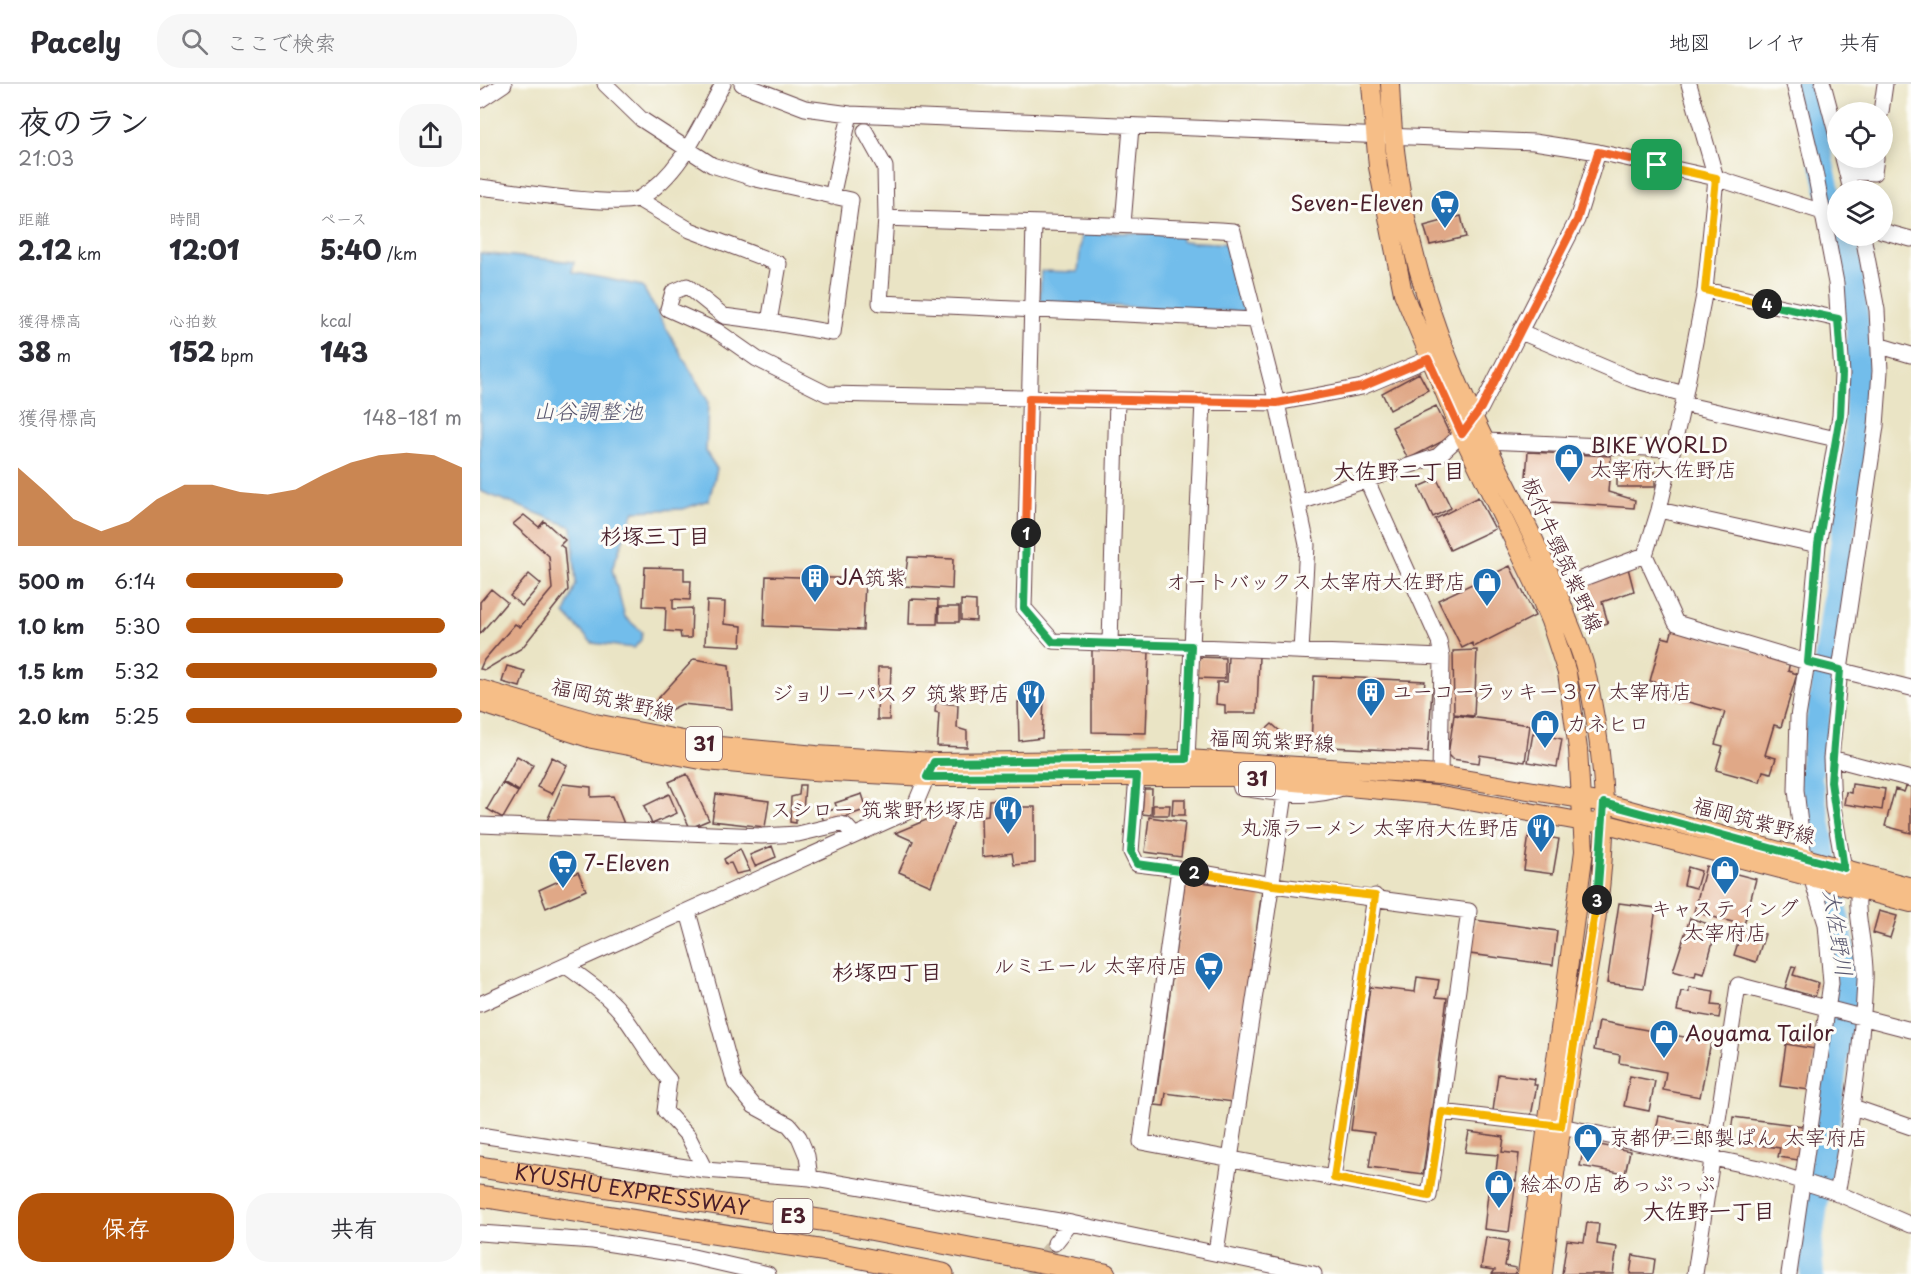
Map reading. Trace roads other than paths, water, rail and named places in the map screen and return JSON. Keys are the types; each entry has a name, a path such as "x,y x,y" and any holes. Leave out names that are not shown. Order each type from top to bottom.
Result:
{"highway":[{"name":"KYUSHU EXPRESSWAY","path":"480,1167 833,1222 1104,1274"},
{"name":"KYUSHU EXPRESSWAY","path":"480,1196 826,1251 943,1274"}],"main road":[{"name":"板付牛頸筑紫野線","path":"1371,84 1374,137 1403,293 1428,359 1550,621 1567,673 1583,800 1584,851 1554,1125 1543,1274"},
{"name":"板付牛頸筑紫野線","path":"1390,84 1392,137 1413,249 1442,345 1474,418 1557,588 1584,662 1598,729 1604,803 1593,933 1554,1125 1527,1274"},
{"name":"福岡筑紫野線","path":"480,689 596,723 710,745 816,755 930,770 1238,777 1436,795 1584,822 1603,823 1811,878 1911,887"},
{"name":"福岡筑紫野線","path":"480,703 592,739 706,760 813,771 930,770 1186,759 1440,775 1604,803 1804,858 1850,881 1911,903"}],"street":[{"path":"480,100 504,84"},
{"path":"605,84 641,119 712,165 756,179 851,200 833,333 724,316 687,286 673,291 668,309 717,331 757,359 827,394 1277,403 1362,387 1428,359"},
{"path":"638,199 668,176 688,148 723,84"},
{"path":"742,84 805,108 850,114 1534,142 1598,152 1716,178 1827,215"},
{"path":"1689,84 1716,178 1705,290 1659,510 1645,555 1676,623 1808,662 1911,688"},
{"path":"1794,84 1815,172 1836,283 1842,374 1840,416 1818,545 1808,662 1798,717 1796,790 1804,858"},
{"path":"1823,84 1828,102"},
{"path":"1882,102 1885,84"},
{"path":"832,197 850,114"},
{"path":"1124,224 1131,127"},
{"path":"865,131 885,167 886,218 880,303 1255,320"},
{"path":"1298,503 1438,456 1462,434 1474,418 1521,332 1577,220 1598,152"},
{"path":"1858,168 1874,173 1874,168"},
{"path":"480,187 598,201 638,199 690,230 779,264 770,322"},
{"path":"886,218 1034,224 1124,224 1233,231 1277,403 1307,545 1301,651"},
{"path":"1034,224 1024,608 1053,642 1442,657"},
{"path":"1893,234 1911,240"},
{"path":"1835,1192 1853,1107 1865,946 1857,902 1833,807 1831,758 1840,670 1876,426 1881,346 1872,271 1866,246"},
{"path":"1705,290 1838,319"},
{"path":"1521,332 1683,399 1836,439"},
{"path":"1881,346 1911,355"},
{"path":"1110,643 1117,400"},
{"path":"1186,759 1203,401"},
{"path":"1485,441 1671,449"},
{"path":"1367,481 1438,641 1442,657 1440,775"},
{"path":"1659,510 1818,545"},
{"path":"1557,588 1645,555"},
{"path":"1831,758 1911,779"},
{"path":"480,1004 688,912 911,809 930,770"},
{"path":"1137,776 1131,852 1137,864 1179,869 1273,885 1375,896 1469,911 1429,1196 1141,1142 1179,869"},
{"path":"1238,777 1241,788 1286,795 1328,794 1346,787"},
{"path":"1216,1252 1232,1160 1286,795"},
{"path":"480,825 762,836 798,834 840,824 845,825 854,836"},
{"path":"1789,1274 1831,1010 1831,956 1826,924 1811,878"},
{"path":"1334,1178 1375,896"},
{"path":"688,912 735,1083 754,1106 789,1125 799,1137 807,1156 810,1178"},
{"path":"566,966 615,1005 650,1058 669,1080 665,1111 688,1136 705,1170"},
{"path":"1695,1274 1738,985 1911,1030"},
{"path":"1853,1107 1911,1127"},
{"path":"1442,1112 1554,1125 1711,1157 1804,1181 1911,1225"},
{"path":"480,1135 705,1170 810,1178 1071,1223 1314,1274"},
{"path":"1055,1243 1071,1223"},
{"path":"480,1233 593,1241 689,1256 768,1274"}],"water":[{"path":"1082,232 1180,234 1181,241 1231,244 1247,306 1244,312 1043,303 1040,299 1041,271 1078,272"},
{"name":"山谷調整池","path":"480,253 574,262 572,272 642,286 708,401 706,452 717,469 709,500 683,509 634,511 612,569 625,617 642,632 641,640 634,648 592,643 565,614 576,584 572,527 480,491"}],"waterway":[{"name":"大佐野川","path":"1804,84 1827,186"},
{"name":"大佐野川","path":"1812,1274 1810,1248 1848,974 1810,778 1856,443 1858,328 1847,246"}],"tunnel":[{"path":"1029,1274 1055,1243"}],"place":[{"name":"Seven-Eleven","path":"1445,230"},
{"name":"BIKE WORLD 太宰府大佐野店","path":"1569,484"},
{"name":"JA筑紫","path":"815,604"},
{"name":"オートバックス 太宰府大佐野店","path":"1487,608"},
{"name":"ユーコーラッキー３７ 太宰府店","path":"1371,718"},
{"name":"ジョリーパスタ 筑紫野店","path":"1031,720"},
{"name":"カネヒロ","path":"1545,750"},
{"name":"スシロー 筑紫野杉塚店","path":"1008,836"},
{"name":"丸源ラーメン 太宰府大佐野店","path":"1541,854"},
{"name":"7-Eleven","path":"563,890"},
{"name":"キャスティング 太宰府店","path":"1725,896"},
{"name":"ルミエール 太宰府店","path":"1209,992"},
{"name":"Aoyama Tailor","path":"1664,1060"},
{"name":"京都伊三郎製ぱん 太宰府店","path":"1588,1164"},
{"name":"絵本の店 あっぷっぷ","path":"1499,1210"}],"district":[{"name":"大佐野二丁目","path":"1399,471"},
{"name":"杉塚三丁目","path":"655,536"},
{"name":"杉塚四丁目","path":"887,972"},
{"name":"大佐野一丁目","path":"1709,1211"}]}
